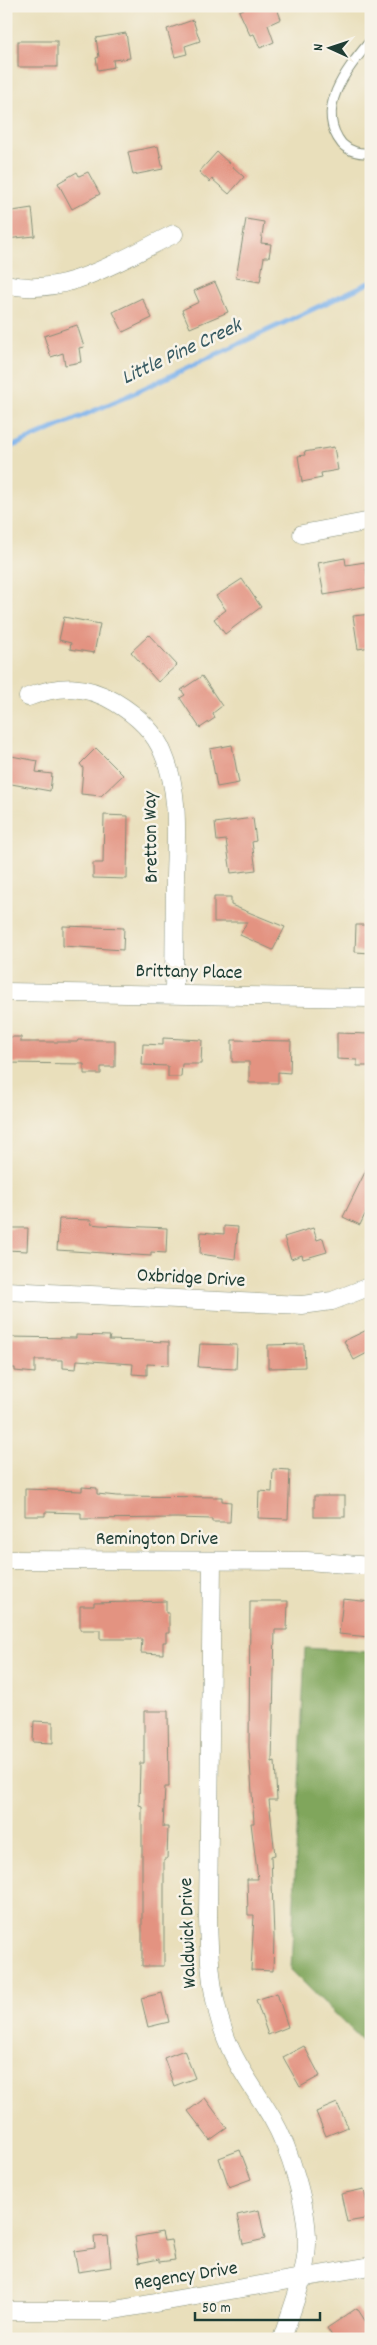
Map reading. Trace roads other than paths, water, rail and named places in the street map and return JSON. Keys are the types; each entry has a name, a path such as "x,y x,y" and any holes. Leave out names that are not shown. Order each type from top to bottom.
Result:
{"street":[{"path":"6,284 30,288 61,285 174,234"},
{"path":"302,534 371,521"},
{"name":"Bretton Way","path":"28,697 49,689 63,687 92,692 107,697 124,707 147,727 163,752 172,781 176,818 174,994"},
{"name":"Brittany Place","path":"6,992 371,998"},
{"name":"Oxbridge Drive","path":"6,1291 302,1305 332,1301 371,1286"},
{"name":"Remington Drive","path":"6,1560 307,1561 371,1566"},
{"name":"Waldwick Drive","path":"212,1561 209,1970 213,1999 231,2050 249,2084 272,2118 289,2153 299,2190 307,2242 306,2263 282,2339"},
{"name":"Regency Drive","path":"6,2311 109,2311 371,2266"}],"lane":[{"path":"371,40 341,77 334,99 332,114 338,138 345,146 359,153 371,152"}],"waterway":[{"name":"Little Pine Creek","path":"6,449 121,399 371,282"}]}
